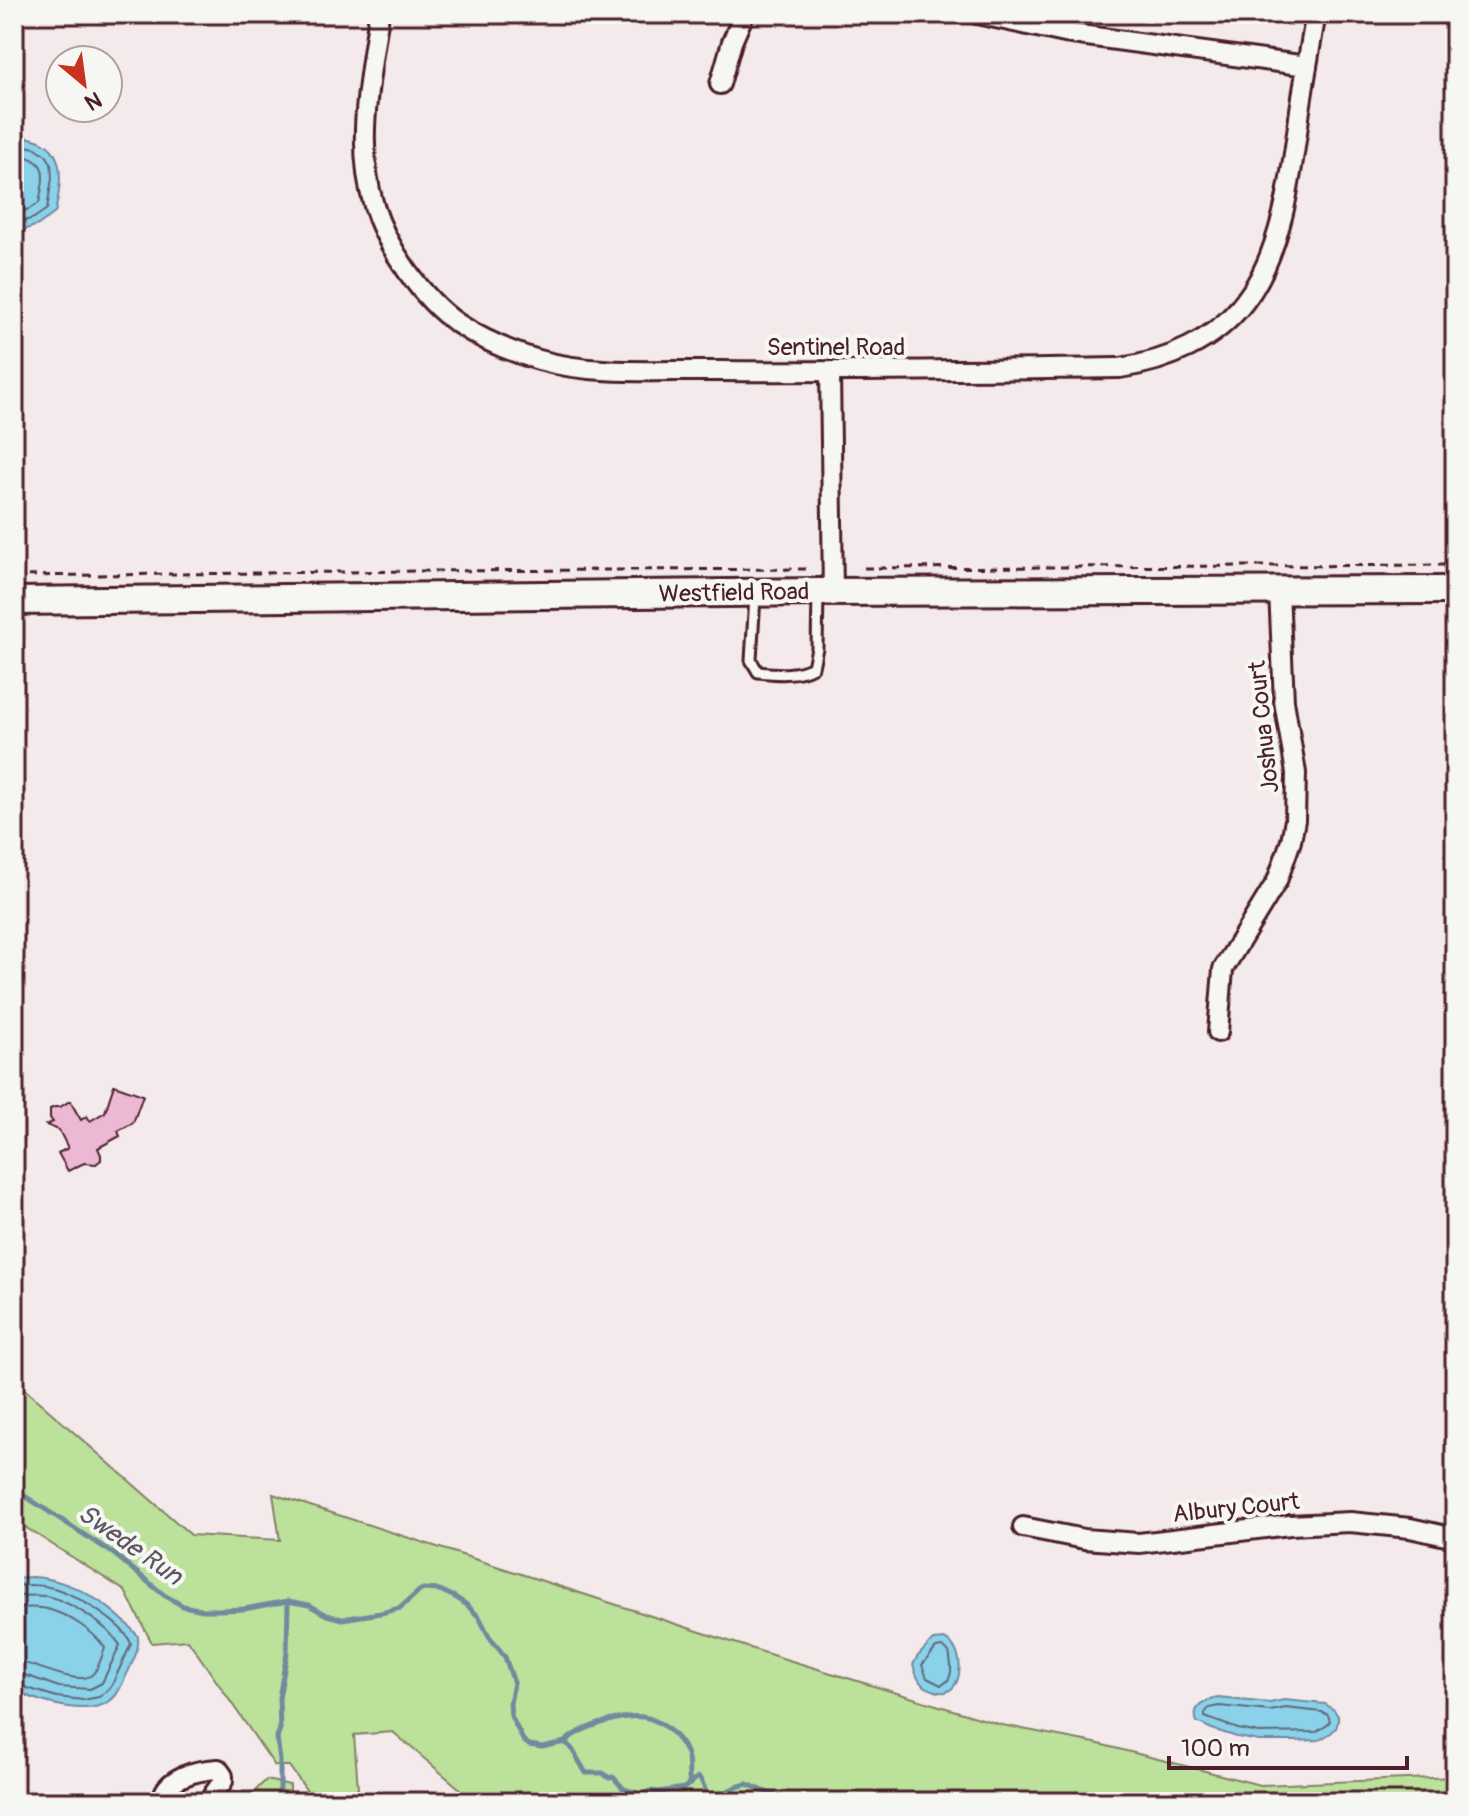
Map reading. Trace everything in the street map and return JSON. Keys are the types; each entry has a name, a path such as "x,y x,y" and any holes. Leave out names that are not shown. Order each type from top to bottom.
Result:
{"street":[{"name":"Sentinel Road","path":"379,14 364,131 364,157 374,207 394,252 422,291 455,322 493,343 540,360 591,369 830,372 1120,368 1146,364 1193,347 1231,318 1247,299 1272,254 1291,172 1316,14"},
{"path":"720,84 744,14"},
{"path":"977,14 1065,33 1307,66"},
{"path":"820,585 830,372"},
{"name":"Westfield Road","path":"14,601 755,593 820,585 1455,590"},
{"name":"Joshua Court","path":"1218,1032 1223,969 1277,881 1295,820 1296,773 1284,701 1279,591"},
{"name":"Albury Court","path":"1023,1527 1084,1539 1139,1543 1290,1525 1350,1522 1410,1528 1455,1538"},
{"path":"162,1802 163,1794 179,1779 201,1770 218,1769 223,1781 208,1802"}],"lane":[{"path":"755,593 751,660 758,672 808,671 813,667 817,648 820,585"}],"path":[{"path":"864,568 1455,565"},
{"path":"14,576 422,571 820,585"}],"green space":[{"path":"14,1380 191,1535 280,1540 273,1494 772,1655 1002,1725 1095,1743 1260,1785 1455,1777 1455,1802 463,1802 459,1788 393,1732 354,1735 359,1802 315,1802 289,1766 275,1766 188,1640 152,1643 125,1591 14,1520"},
{"path":"266,1780 290,1785 290,1802 244,1802"}],"water":[{"path":"14,136 45,144 57,159 60,180 55,213 38,225 14,233"},
{"path":"32,1577 76,1588 104,1604 138,1636 137,1650 128,1672 116,1695 107,1703 95,1707 66,1707 14,1690 14,1578"},
{"path":"944,1639 957,1653 959,1674 951,1689 943,1692 922,1684 913,1665 933,1640"},
{"path":"1218,1698 1325,1704 1334,1710 1338,1722 1331,1733 1319,1740 1259,1741 1237,1737 1197,1722 1198,1708"}],"building":[{"path":"114,1085 143,1095 133,1123 118,1131 120,1136 98,1148 101,1160 96,1164 84,1163 68,1171 58,1153 68,1148 59,1130 46,1125 53,1122 50,1109 70,1101 81,1120 87,1116 90,1121 105,1112"}],"waterway":[{"name":"Swede Run","path":"14,1489 114,1554 164,1595 183,1606 203,1610 244,1609 288,1601 309,1605 342,1619 400,1608 423,1589 440,1590 467,1605 479,1617 505,1657 514,1683 511,1716 523,1740 529,1745 542,1747 565,1742"},
{"path":"280,1802 277,1737 280,1729 279,1698 287,1653 288,1601"},
{"path":"565,1742 601,1723 624,1718 649,1718 668,1729 683,1746 690,1784"},
{"name":"Swede Run","path":"565,1742 586,1773 603,1773 609,1778 613,1777 638,1798 649,1791 684,1788 698,1777 710,1799 747,1784 790,1802"}]}
